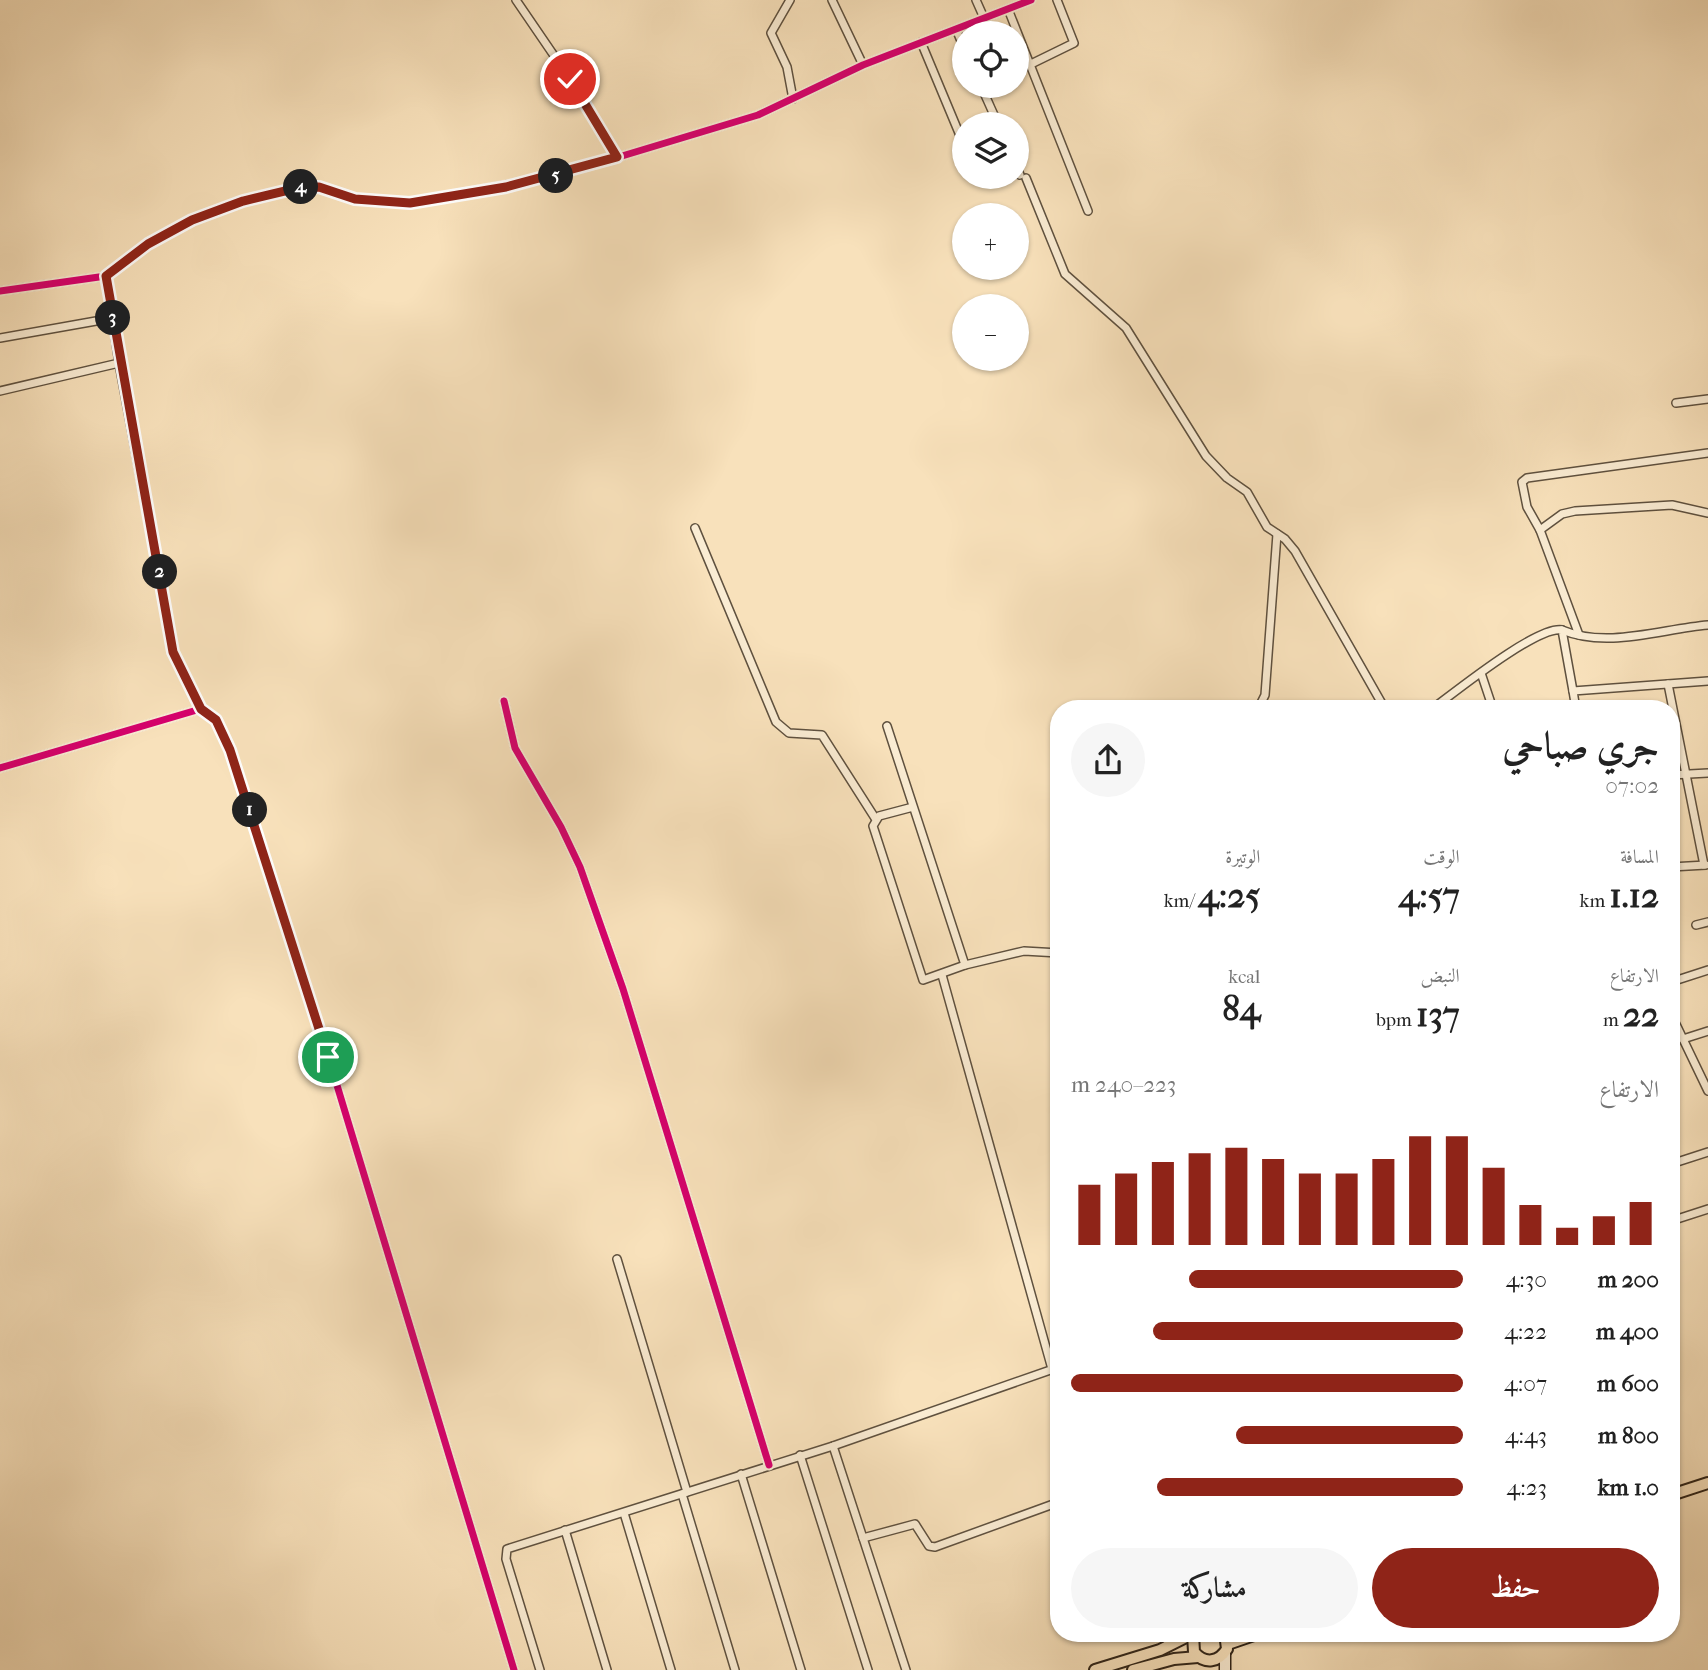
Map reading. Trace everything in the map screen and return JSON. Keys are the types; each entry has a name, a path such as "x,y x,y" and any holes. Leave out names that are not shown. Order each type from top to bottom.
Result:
{"main road":[{"path":"1680,1492 1708,1483"},
{"path":"1095,1670 1177,1642"},
{"path":"1193,1642 1192,1646 1200,1658"},
{"path":"1133,1670 1200,1658 1217,1659 1226,1643"}],"street":[{"path":"516,0 570,79 617,157"},
{"path":"790,0 771,33 787,67 793,99"},
{"path":"832,0 863,65"},
{"path":"976,0 984,18"},
{"path":"976,21 1031,0"},
{"path":"1031,64 1074,43 1057,0"},
{"path":"1008,9 1088,211"},
{"path":"0,291 106,276 148,244 192,220 243,201 297,188 319,187 355,199 410,203 506,187 617,157 758,115 863,65 952,30"},
{"path":"921,42 952,116"},
{"path":"1028,189 1065,274 1126,328 1206,456 1227,478 1247,492 1264,524 1295,551 1380,700"},
{"path":"106,276 119,363 173,652 201,709 216,720 234,761 514,1670"},
{"path":"0,338 113,318"},
{"path":"0,391 119,363"},
{"path":"1676,403 1708,399"},
{"path":"1579,635 1540,530 1522,492 1522,482 1527,478 1708,453"},
{"path":"1540,530 1562,514 1575,511 1672,505 1708,513"},
{"path":"695,528 776,722 789,733 822,735 875,818 873,826 923,980 965,965 1024,951 1050,952"},
{"path":"1262,700 1277,534"},
{"path":"1444,700 1547,631 1562,630 1579,635 1613,638 1708,625"},
{"path":"1562,630 1574,700"},
{"path":"1481,673 1490,700"},
{"path":"1573,691 1708,681"},
{"path":"1668,684 1671,700"},
{"path":"504,701 515,748 561,827 580,867 623,989 769,1465"},
{"path":"0,768 201,709"},
{"path":"887,726 965,965"},
{"path":"1680,752 1706,865 1680,866"},
{"path":"1680,774 1708,773"},
{"path":"875,818 913,807"},
{"path":"1696,925 1708,922"},
{"path":"1680,979 1708,970"},
{"path":"942,975 1050,1351"},
{"path":"1683,1040 1708,1031"},
{"path":"1680,1034 1707,1088"},
{"path":"1680,1161 1708,1152"},
{"path":"1680,1218 1708,1209"},
{"path":"617,1259 735,1670"},
{"path":"540,1670 505,1553 507,1549 833,1446 1050,1370"},
{"path":"833,1446 906,1670"},
{"path":"800,1455 868,1670"},
{"path":"741,1474 801,1670"},
{"path":"863,1538 915,1524 927,1544 935,1547 1050,1505"},
{"path":"624,1513 671,1670"},
{"path":"565,1530 607,1670"},
{"path":"1168,1642 1170,1646"},
{"path":"1225,1670 1226,1643"},
{"path":"1200,1658 1208,1670"}],"cycle path":[{"path":"0,291 106,276 148,244 192,220 243,201 297,188 319,187 355,199 410,203 559,175 758,115 863,65 1031,0"},
{"path":"504,701 515,748 561,827 580,867 623,989 769,1465"},
{"path":"0,768 197,710 210,714 219,724 231,750 336,1082 514,1670"}],"route":[{"path":"328,1057 230,750 216,720 201,709 173,652 163,584 119,363 106,276 148,244 192,220 243,201 297,188 319,187 355,199 410,203 506,187 559,175 617,157 570,79"}]}
